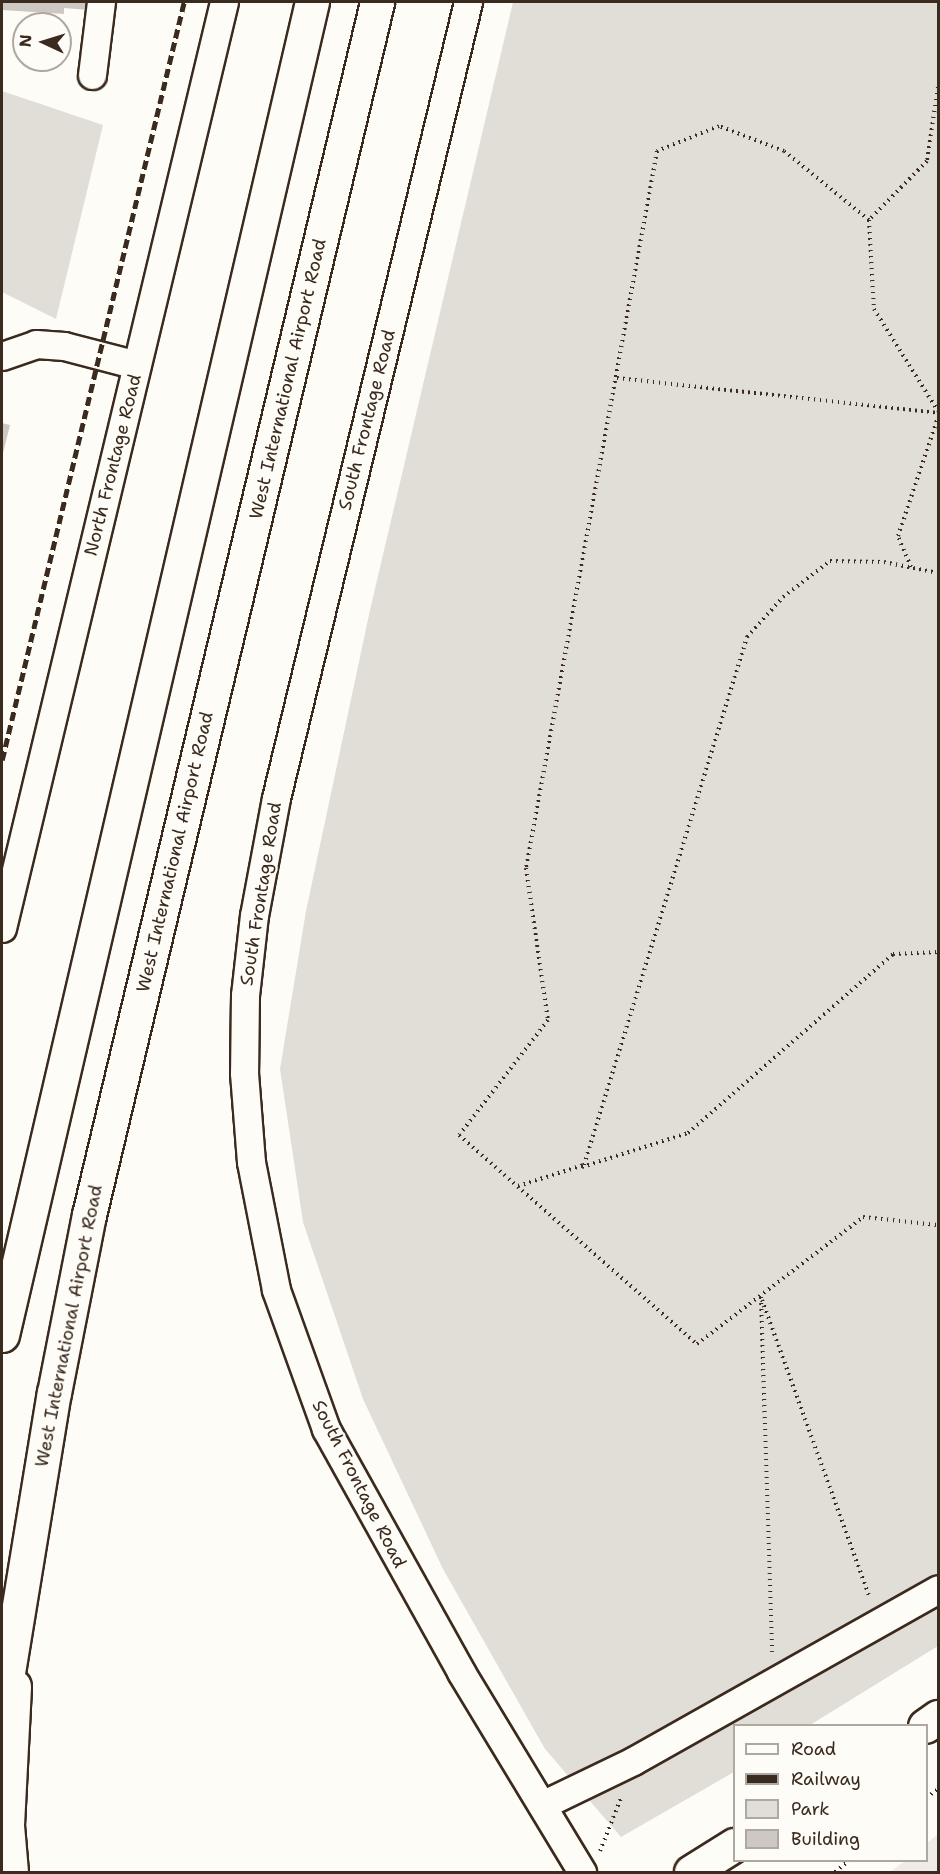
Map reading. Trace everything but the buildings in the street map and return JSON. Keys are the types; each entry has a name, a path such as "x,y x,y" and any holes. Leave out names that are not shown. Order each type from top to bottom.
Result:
{"main road":[{"path":"2,1335 312,2"},
{"name":"West International Airport Road","path":"2,1709 20,1592 89,1215 377,2"},
{"path":"11,1872 7,1788 20,1592"},
{"path":"691,1872 733,1846"}],"street":[{"path":"92,75 101,2"},
{"name":"North Frontage Road","path":"2,928 224,2"},
{"name":"South Frontage Road","path":"468,2 276,798 253,926 245,995 244,1073 251,1162 276,1290 317,1407 385,1539 581,1870"},
{"path":"2,356 36,344 64,346 137,365"},
{"path":"542,1805 633,1761 780,1676 939,1589"}],"path":[{"path":"869,220 927,161 939,87"},
{"path":"939,414 874,309 869,220 784,151 719,126 657,152 526,868 548,1020 459,1135 697,1344 862,1217 939,1225"},
{"path":"617,378 939,414"},
{"path":"911,567 898,536 939,414"},
{"path":"518,1186 584,1165 747,637 783,597 830,561 884,562 939,573"},
{"path":"518,1186 688,1133 893,954 939,952"},
{"path":"761,1296 880,1621"},
{"path":"761,1296 772,1650 780,1676"},
{"path":"581,1870 604,1848 619,1806"},
{"path":"835,1872 848,1862"}],"shaded area":[{"path":"938,1834 938,1872 890,1872 904,1862 928,1862 928,1842"}],"green space":[{"path":"513,2 938,2 938,1646 812,1724 733,1724 733,1773 621,1837 545,1749 443,1569 363,1399 303,1222 280,1069 306,911 370,610"},
{"path":"2,91 103,125 56,319 2,292"}],"railway":[{"path":"2,760 184,2"}]}
